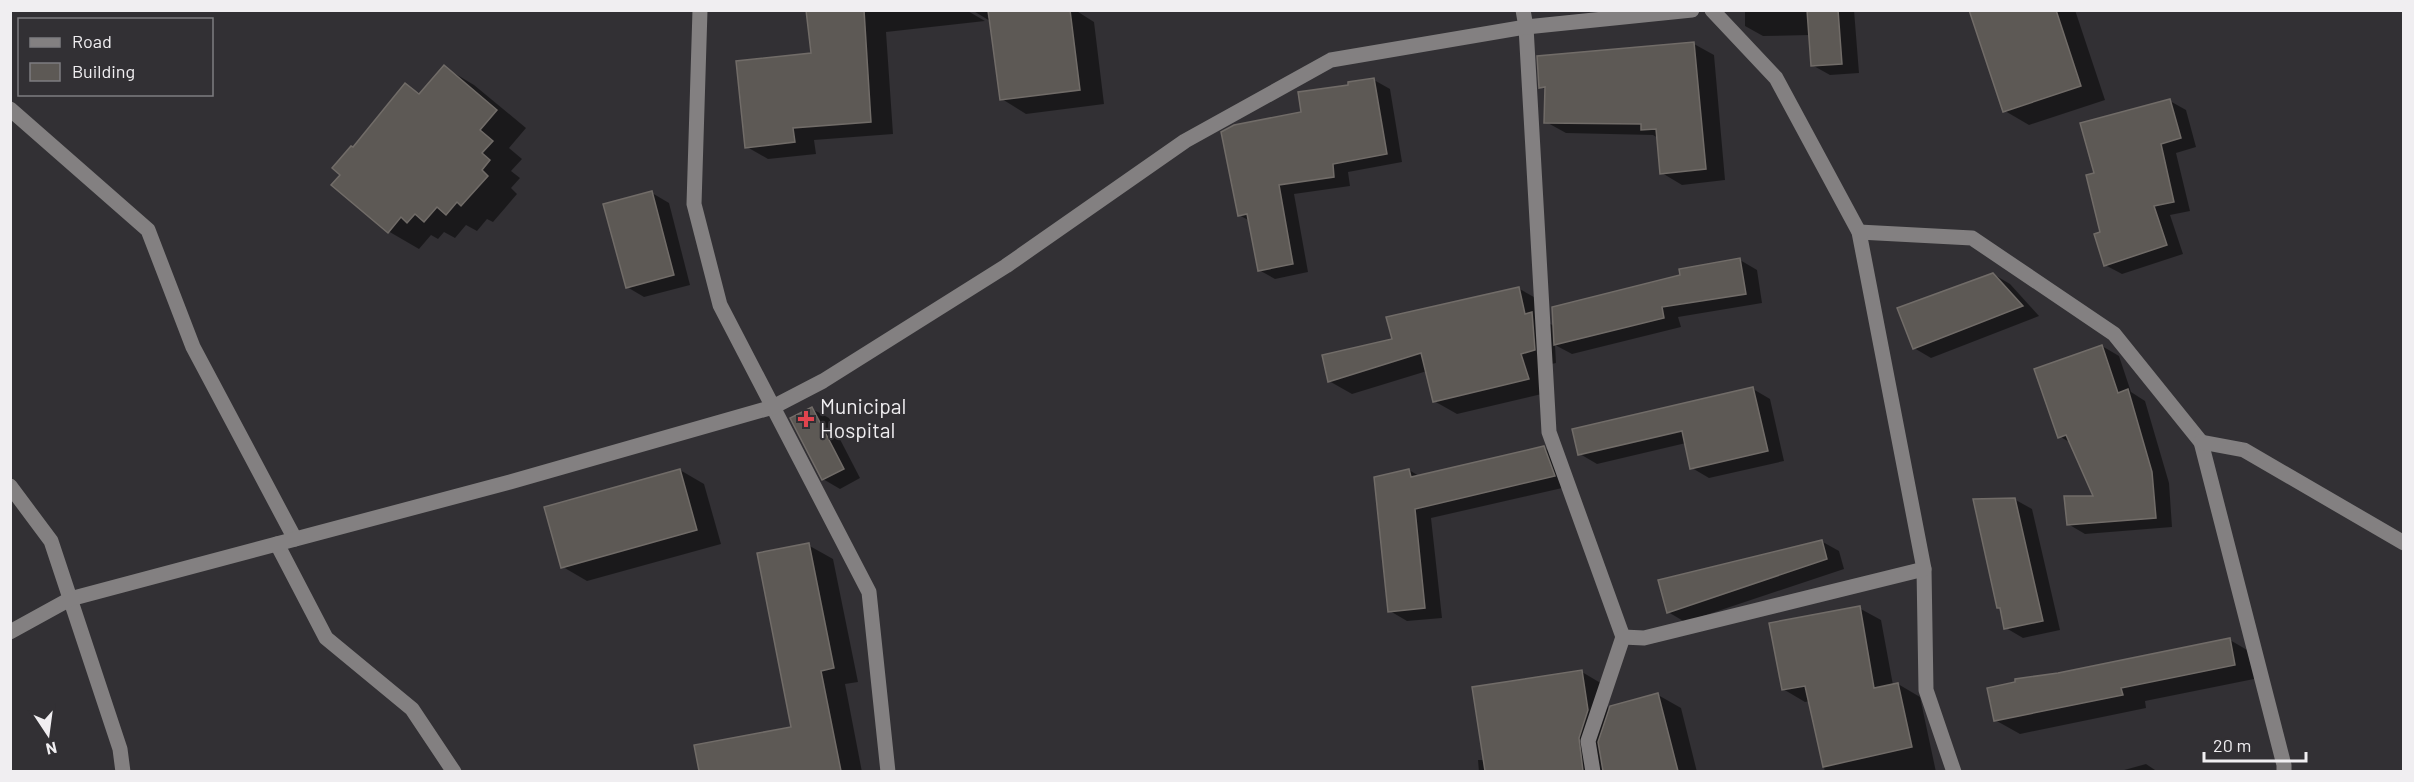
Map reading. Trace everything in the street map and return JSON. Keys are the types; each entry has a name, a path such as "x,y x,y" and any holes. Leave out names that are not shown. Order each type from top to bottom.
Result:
{"street":[{"path":"700,10 694,204 720,305 869,592 888,771"},
{"path":"1523,10 1526,27 1549,432 1623,637 1588,741 1593,771"},
{"path":"10,632 70,599 510,482 774,407 824,381 1005,266 1185,141 1331,60 1526,27 1692,10"},
{"path":"1712,10 1776,78 1858,232 1924,569 1926,690 1954,771"},
{"path":"10,109 148,230 193,347 295,539"},
{"path":"1858,232 1972,238 2114,334 2201,442 2284,771"},
{"path":"2201,442 2244,450 2403,543"},
{"path":"10,486 51,541 120,749 123,771"},
{"path":"277,544 326,638 412,709 454,771"},
{"path":"1623,637 1644,638 1924,569"}],"building":[{"path":"806,10 864,10 871,122 793,128 795,142 745,148 736,61 811,53"},
{"path":"988,10 1070,10 1080,90 1000,100"},
{"path":"1807,10 1838,10 1842,64 1811,66"},
{"path":"1969,10 2056,10 2081,86 2003,112"},
{"path":"1694,42 1706,169 1660,174 1656,129 1641,130 1641,124 1544,123 1545,87 1539,88 1537,56"},
{"path":"444,65 497,110 480,130 493,141 482,153 490,160 482,170 488,176 461,206 457,202 446,215 437,207 424,222 415,214 407,223 401,217 388,233 331,185 340,175 332,168 351,146 353,147 405,83 419,94"},
{"path":"1374,78 1387,154 1333,164 1334,177 1279,185 1293,264 1258,271 1247,214 1238,216 1221,132 1234,125 1301,112 1298,92 1348,85 1348,82"},
{"path":"2170,99 2181,138 2161,144 2174,202 2154,206 2167,245 2104,266 2094,234 2100,232 2086,175 2094,173 2080,123"},
{"path":"652,191 674,275 626,288 603,204"},
{"path":"1740,258 1746,294 1662,307 1664,318 1554,345 1552,307 1680,275 1679,269"},
{"path":"1993,273 2023,306 1913,349 1897,308"},
{"path":"1519,287 1525,314 1532,312 1535,350 1521,354 1529,379 1433,402 1421,353 1328,382 1322,355 1392,339 1386,317"},
{"path":"2102,345 2118,393 2128,389 2152,472 2156,518 2067,525 2064,496 2093,496 2066,435 2058,438 2034,369"},
{"path":"1753,387 1768,451 1690,469 1682,431 1578,455 1572,429"},
{"path":"812,407 844,469 822,480 790,418"},
{"path":"1544,446 1555,476 1415,509 1425,608 1388,612 1374,477 1409,469 1411,477"},
{"path":"680,469 697,530 561,568 544,507"},
{"path":"2015,498 2043,621 2004,629 2000,608 1997,608 1973,499"},
{"path":"1822,540 1827,559 1667,613 1658,580"},
{"path":"809,543 834,668 821,671 841,771 699,771 694,745 791,727 757,553"},
{"path":"1860,606 1874,688 1898,683 1912,747 1823,767 1805,686 1782,690 1769,623"},
{"path":"2230,638 2235,665 2121,688 2123,695 1994,721 1987,688 2015,682 2015,679 2058,673"},
{"path":"1582,670 1588,710 1579,738 1583,771 1485,771 1472,687"},
{"path":"1658,693 1678,771 1603,771 1598,742 1610,706"}],"place":[{"name":"Municipal Hospital","path":"806,419"}]}
